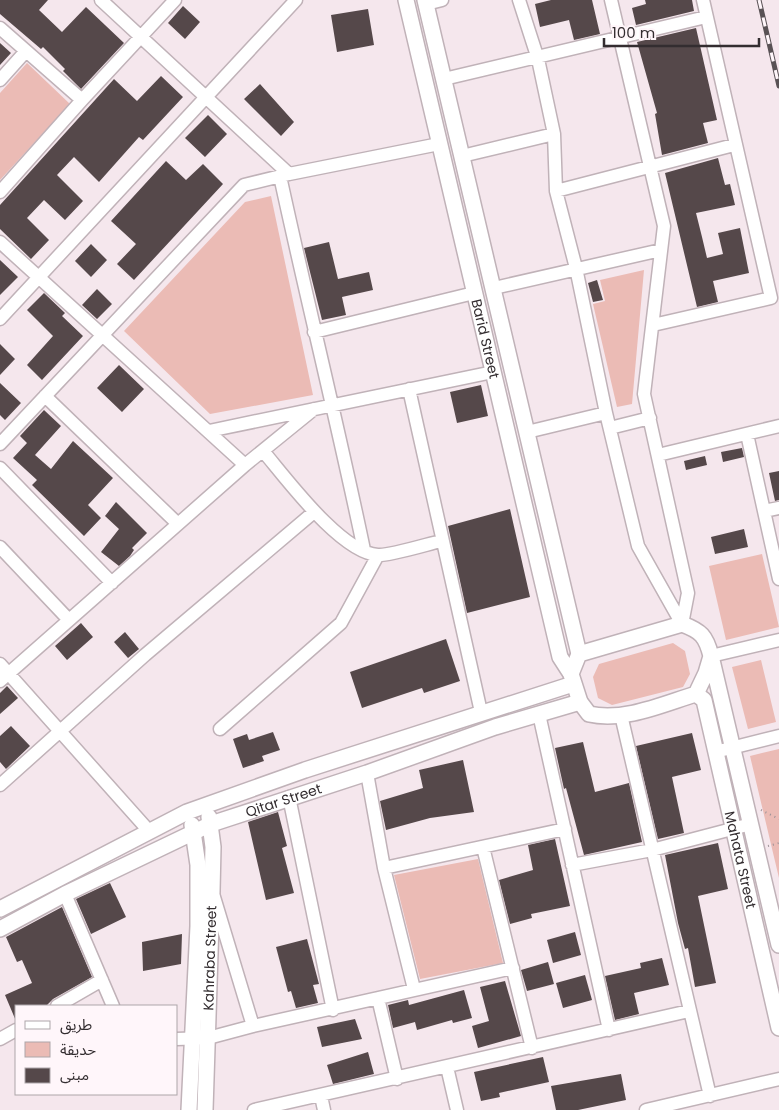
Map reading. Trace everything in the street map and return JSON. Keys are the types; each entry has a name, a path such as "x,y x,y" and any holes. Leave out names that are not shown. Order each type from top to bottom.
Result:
{"main road":[{"name":"Barid Street","path":"406,0 560,657 572,679 580,702"},
{"name":"Barid Street","path":"425,2 579,654"},
{"path":"572,679 579,654 682,624"},
{"name":"Mahata Street","path":"682,624 697,630 708,642 778,935"},
{"path":"580,702 589,714 604,717 621,715 696,694 706,674 711,656"},
{"name":"Qitar Street","path":"0,909 187,812 305,770 482,712 572,679"},
{"name":"Mahata Street","path":"696,694 704,700 779,1028"},
{"name":"Qitar Street","path":"0,929 65,894 211,824 580,702"},
{"path":"375,748 382,767"},
{"path":"305,770 313,790"},
{"name":"Kahraba Street","path":"204,1110 212,891 211,824 205,806"},
{"name":"Kahraba Street","path":"187,812 194,832 198,865 198,926 184,1038 189,1110"}],"street":[{"path":"101,0 206,97 284,175 314,332 334,406 364,550"},
{"path":"0,192 175,0"},
{"path":"0,319 296,0"},
{"path":"425,2 442,0"},
{"path":"519,0 538,59 554,134 556,191 576,268 606,413 638,546 682,624"},
{"path":"611,0 664,226 644,394 688,594 682,624"},
{"path":"652,325 771,298 734,145 703,0"},
{"path":"444,79 538,59 706,17"},
{"path":"0,28 82,100"},
{"path":"0,80 26,51"},
{"path":"462,156 554,134"},
{"path":"0,444 244,185 284,175 440,144"},
{"path":"556,191 734,145"},
{"path":"0,242 245,465"},
{"path":"494,288 661,250"},
{"path":"314,332 474,293"},
{"path":"209,431 493,372"},
{"path":"409,389 441,541 482,712"},
{"path":"45,396 178,524"},
{"path":"149,831 60,731 3,673 69,620 245,465 314,409"},
{"path":"527,432 606,413"},
{"path":"610,428 650,418"},
{"path":"658,455 779,426"},
{"path":"747,434 779,579"},
{"path":"263,451 314,512 334,532 364,550 378,556 441,541"},
{"path":"0,468 112,583"},
{"path":"764,511 779,508"},
{"path":"0,785 145,655 314,512"},
{"path":"0,547 69,620"},
{"path":"220,729 341,623 378,556"},
{"path":"711,656 778,644"},
{"path":"539,714 609,1030"},
{"path":"621,715 710,1096"},
{"path":"716,752 779,736"},
{"path":"367,773 384,868 414,989"},
{"path":"289,797 333,1010"},
{"path":"572,865 652,850 752,824"},
{"path":"384,868 564,829"},
{"path":"483,847 532,1048"},
{"path":"212,891 252,1026"},
{"path":"65,894 113,1005"},
{"path":"184,1038 208,1038 252,1026 333,1010 414,989 513,968"},
{"path":"59,1005 102,980"},
{"path":"378,998 397,1079"},
{"path":"254,1110 689,1012"},
{"path":"0,1040 15,1031"},
{"path":"0,1040 15,1041"},
{"path":"448,1067 457,1110"},
{"path":"646,1110 779,1079"},
{"path":"321,1096 324,1110"}],"path":[{"path":"760,809 779,819"},
{"path":"768,846 779,843"}],"green space":[{"path":"27,63 70,104 0,180 0,93"},
{"path":"271,196 313,395 210,414 124,331 245,202"},
{"path":"644,270 632,404 617,407 593,304 605,301 600,280"},
{"path":"762,554 779,627 726,640 709,566"},
{"path":"673,643 685,651 690,674 683,687 612,705 598,698 593,677 599,664"},
{"path":"761,660 776,722 748,729 732,667"},
{"path":"779,749 779,878 750,756"},
{"path":"478,859 503,963 420,979 394,875"}],"building":[{"path":"0,0 48,0 39,10 62,32 86,7 124,43 81,89 63,71 65,69 43,47 41,49 0,14"},
{"path":"551,0 592,0 600,34 574,40 569,20 540,27 535,4"},
{"path":"645,0 692,0 694,11 636,25 632,8 646,4"},
{"path":"183,6 200,22 185,39 168,23"},
{"path":"368,9 374,45 337,52 331,15"},
{"path":"696,28 717,120 703,123 708,143 662,155 655,114 657,113 637,42"},
{"path":"0,43 11,53 0,65"},
{"path":"161,76 183,97 143,140 139,137 99,182 74,157 57,175 83,201 65,220 44,200 27,218 49,240 31,259 0,229 0,205 114,79 137,101"},
{"path":"260,84 294,122 281,136 244,99"},
{"path":"208,115 227,134 205,157 185,138"},
{"path":"718,158 725,185 730,184 735,205 696,213 707,258 723,254 718,233 740,228 749,273 713,281 718,302 697,307 665,173"},
{"path":"166,161 186,180 203,164 223,184 134,280 117,264 136,244 111,221"},
{"path":"329,242 338,279 369,272 373,290 342,297 346,315 322,320 304,248"},
{"path":"91,244 107,260 91,277 75,261"},
{"path":"0,260 18,277 0,295"},
{"path":"597,280 603,300 593,302 588,283"},
{"path":"97,289 112,304 97,319 82,305"},
{"path":"44,293 65,313 62,316 83,336 42,380 27,365 53,336 27,310"},
{"path":"0,344 15,359 0,375"},
{"path":"119,365 144,389 122,412 97,388"},
{"path":"0,383 21,403 5,420 0,415"},
{"path":"481,385 488,416 457,423 450,392"},
{"path":"44,410 61,426 35,455 51,469 73,441 113,478 88,505 101,518 84,536 32,485 37,480 13,458 27,443 20,436"},
{"path":"742,448 744,457 723,462 721,452"},
{"path":"705,456 707,465 686,470 684,461"},
{"path":"779,471 779,500 775,501 769,473"},
{"path":"116,502 147,533 132,548 134,550 130,556 119,566 101,552 119,529 105,516"},
{"path":"510,509 530,597 467,613 448,526"},
{"path":"744,529 748,547 715,554 711,537"},
{"path":"81,623 93,637 67,660 55,646"},
{"path":"125,632 139,649 128,658 114,642"},
{"path":"446,639 460,681 424,693 422,688 362,708 350,672"},
{"path":"7,686 18,698 0,714 0,693"},
{"path":"11,726 30,746 6,769 0,762 0,736"},
{"path":"273,732 280,750 262,756 264,761 243,768 233,739 247,734 249,740"},
{"path":"692,733 701,770 672,777 684,833 658,839 636,746"},
{"path":"583,742 595,792 629,783 642,842 584,855 566,788 564,789 555,748"},
{"path":"463,760 474,812 430,818 386,830 380,801 423,788 419,770"},
{"path":"278,812 287,846 282,848 294,893 266,900 248,822"},
{"path":"555,839 570,906 531,914 532,918 510,924 499,880 533,870 528,845"},
{"path":"718,843 728,889 698,896 716,983 695,987 688,948 685,949 678,923 665,855"},
{"path":"110,883 126,917 91,934 76,899"},
{"path":"62,907 92,977 53,999 47,1005 15,1005 15,1019 5,995 32,983 22,960 17,962 6,937"},
{"path":"575,932 581,955 553,963 547,940"},
{"path":"182,934 181,964 143,971 142,942"},
{"path":"307,939 319,984 313,985 318,1003 296,1008 291,991 288,992 276,947"},
{"path":"662,958 669,985 634,993 639,1014 615,1020 605,976 641,968 640,963"},
{"path":"548,962 554,984 527,991 521,970"},
{"path":"585,975 592,1000 563,1008 556,983"},
{"path":"505,981 521,1036 478,1048 472,1026 489,1021 480,987"},
{"path":"464,990 472,1018 453,1023 452,1020 417,1030 415,1022 393,1028 388,1005 408,1000 409,1005"},
{"path":"355,1019 362,1039 322,1047 317,1027"},
{"path":"368,1052 374,1074 333,1084 327,1065"},
{"path":"543,1057 549,1082 499,1093 500,1097 481,1101 474,1072"},
{"path":"621,1074 626,1100 578,1110 556,1110 551,1086"}],"railway":[{"path":"759,0 779,86"}]}
